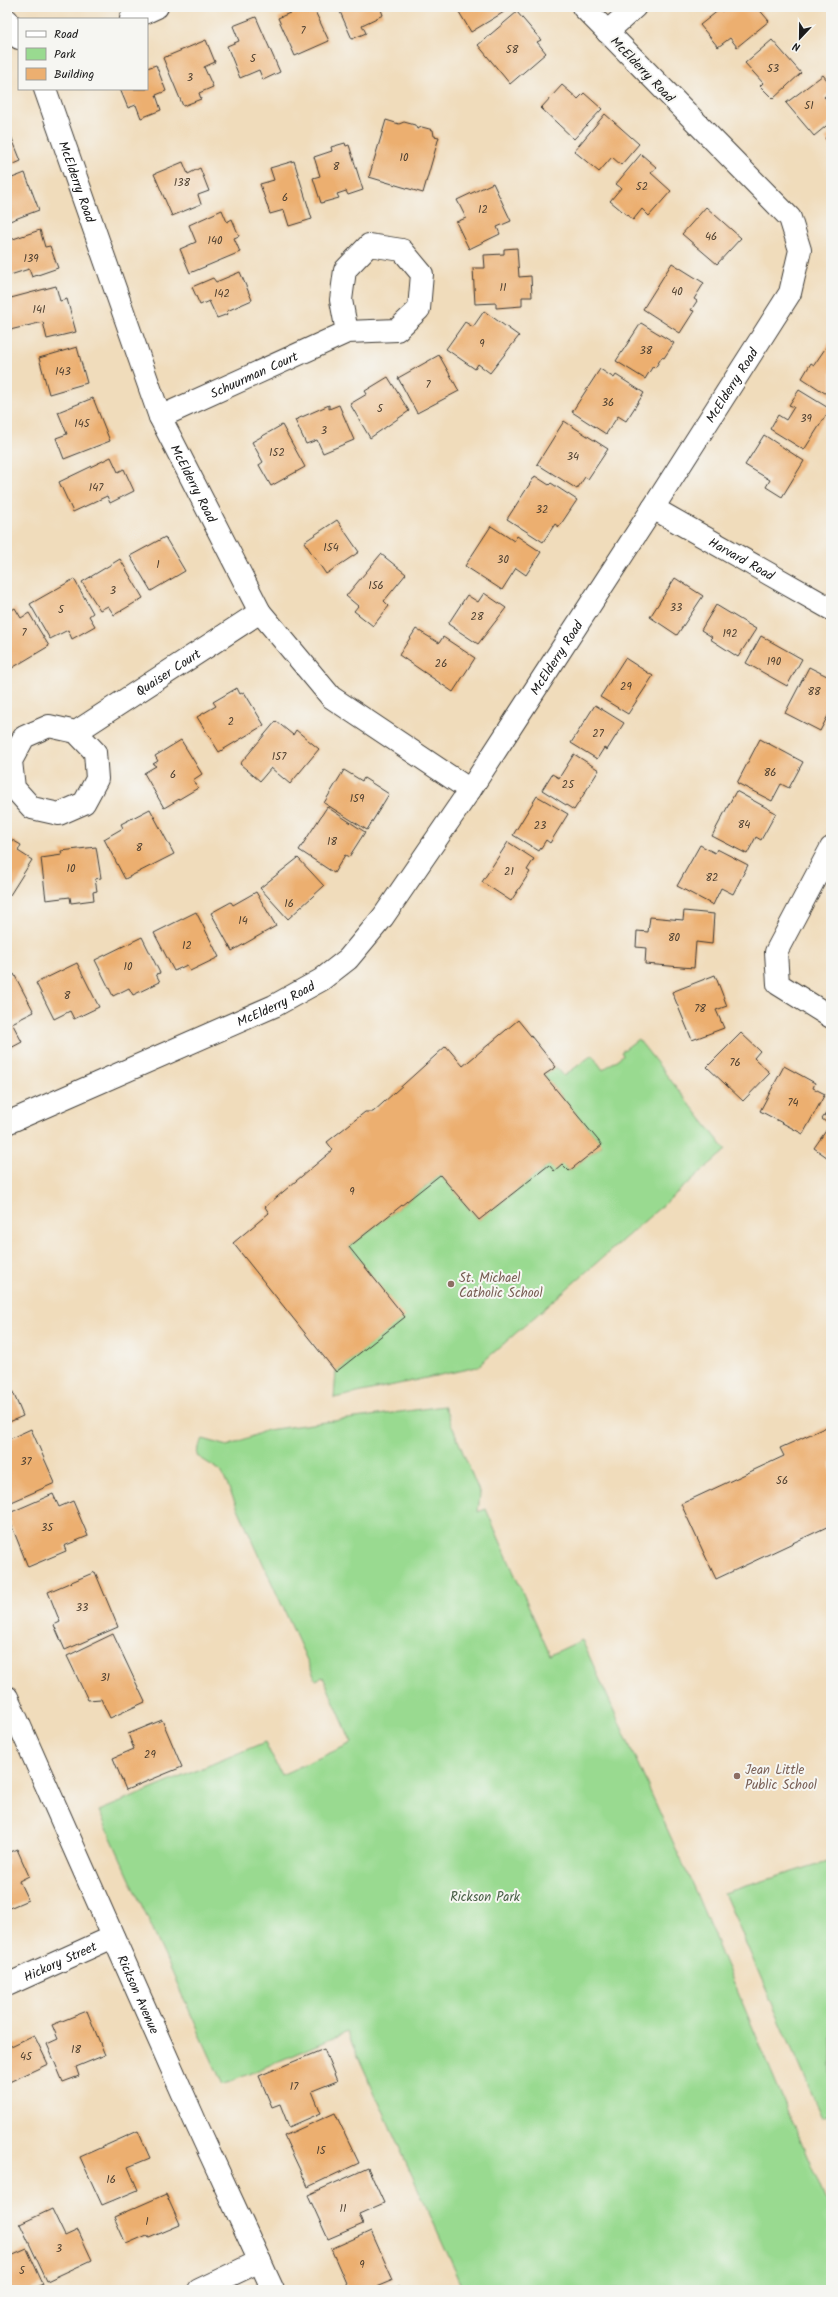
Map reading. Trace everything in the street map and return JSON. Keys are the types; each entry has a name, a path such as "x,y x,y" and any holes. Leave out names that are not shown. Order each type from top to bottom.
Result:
{"street":[{"path":"133,18 157,7"},
{"name":"McElderry Road","path":"7,1124 274,1006 320,980 348,959 384,918 470,790 654,508 790,293 800,250 790,218 583,7"},
{"path":"607,32 635,7"},
{"path":"7,20 18,36"},
{"name":"McElderry Road","path":"45,90 160,417 260,612 331,697 470,790"},
{"name":"Schuurman Court","path":"160,417 348,332 397,330 419,310 422,274 402,250 370,245 345,270 341,300 348,332"},
{"name":"Harvard Road","path":"654,508 831,609"},
{"name":"Quaiser Court","path":"76,732 260,612"},
{"path":"831,848 776,952 778,984 831,1017"},
{"name":"Rickson Avenue","path":"7,1697 195,2121 273,2290"},
{"name":"Hickory Street","path":"7,1985 113,1937"},
{"path":"199,2290 260,2261"}],"green space":[{"path":"638,1039 726,1150 477,1367 334,1398 336,1372 404,1317 349,1247 440,1175 479,1220 549,1165 554,1170 562,1164 569,1171 602,1145 544,1075 556,1067 564,1076 592,1055 603,1070 623,1055 621,1052"},
{"name":"Rickson Park","path":"444,1406 480,1494 478,1512 486,1509 550,1655 582,1640 696,1893 831,2213 831,2290 464,2290 347,2032 223,2085 99,1811 265,1742 281,1775 352,1743 323,1677 316,1680 221,1471 197,1456 198,1447 203,1439 228,1446 267,1430"},
{"path":"831,1860 831,2115 822,2118 724,1893"}],"building":[{"path":"296,7 313,7 329,41 295,56 278,18 297,10"},
{"path":"338,7 380,7 383,15 362,25 366,33 352,39"},
{"path":"456,7 501,7 504,12 471,32"},
{"path":"727,7 757,7 769,21 737,47 730,38 718,47 700,25 719,10 722,11"},
{"path":"517,12 541,40 537,42 546,53 510,84 478,45"},
{"path":"256,17 280,72 263,80 259,70 240,78 227,46 239,41 233,26"},
{"path":"206,40 215,62 204,67 213,87 199,93 201,99 183,106 163,58"},
{"path":"772,40 801,73 773,99 760,86 763,83 745,63"},
{"path":"156,65 166,91 156,95 161,110 141,118 136,105 128,108 120,90 148,90 148,68"},
{"path":"823,75 831,85 831,91 824,97 831,104 828,106 831,109 831,122 814,136 786,103"},
{"path":"562,85 578,99 584,93 602,109 574,139 541,108"},
{"path":"605,114 639,144 621,165 612,157 599,172 574,151"},
{"path":"386,120 399,124 404,122 415,125 417,129 422,127 433,130 434,136 439,137 423,193 369,177"},
{"path":"7,126 21,161 7,167"},
{"path":"831,134 831,147 825,138"},
{"path":"345,143 346,146 349,145 363,190 348,195 346,191 337,194 339,198 321,203 313,178 320,176 314,157 332,151 331,147"},
{"path":"641,154 656,167 651,173 671,191 649,216 642,209 633,220 610,201 621,188 616,184"},
{"path":"294,161 312,219 289,226 284,210 270,214 260,184 274,180 270,168"},
{"path":"183,162 188,174 200,168 209,191 198,195 201,204 172,216 154,174"},
{"path":"25,173 39,210 7,222 7,180"},
{"path":"493,183 511,221 497,227 500,234 469,249 456,222 466,218 457,200"},
{"path":"706,207 741,238 717,264 682,234"},
{"path":"222,210 227,222 232,219 239,236 234,238 240,252 190,273 180,249 196,242 189,225"},
{"path":"40,230 45,247 50,246 58,268 32,277 29,269 7,276 7,241"},
{"path":"517,248 519,277 531,276 532,297 522,297 522,306 496,308 496,303 475,304 473,268 485,268 484,255 504,254 504,249"},
{"path":"672,263 704,283 694,299 697,301 691,310 694,311 680,333 643,309"},
{"path":"240,272 252,300 227,311 228,314 217,318 209,301 200,305 192,287 213,278 216,282"},
{"path":"56,286 60,301 67,299 76,332 47,339 43,322 10,330 7,318 7,299"},
{"path":"484,311 519,336 490,373 478,364 475,369 446,349 465,322 473,327"},
{"path":"641,323 674,343 655,368 653,366 645,379 616,361"},
{"path":"831,340 831,397 802,378 811,363 814,365"},
{"path":"77,347 87,383 49,394 39,358"},
{"path":"439,355 459,391 417,413 398,378"},
{"path":"600,369 614,378 616,375 644,393 626,421 618,416 606,434 572,412"},
{"path":"388,377 409,411 370,438 350,404 367,394 365,391"},
{"path":"799,390 830,409 804,450 770,429 778,415 786,420 794,407 789,405"},
{"path":"93,398 110,441 64,459 56,438 67,434 58,412"},
{"path":"329,405 329,409 339,405 354,440 323,453 317,440 306,444 295,420"},
{"path":"564,421 608,449 588,479 585,477 577,489 537,464"},
{"path":"282,425 305,467 271,486 259,465 263,462 252,442"},
{"path":"764,435 804,461 782,497 766,487 770,480 745,465"},
{"path":"111,457 118,472 124,469 134,491 110,503 107,496 73,512 59,482"},
{"path":"535,476 549,485 551,483 577,500 559,527 555,524 543,542 507,519"},
{"path":"337,520 359,552 326,574 304,542"},
{"path":"491,526 514,541 517,536 541,552 526,575 516,568 502,590 465,566"},
{"path":"165,537 185,571 151,591 130,556"},
{"path":"381,554 406,574 384,601 389,606 373,626 354,611 358,606 346,596"},
{"path":"120,559 143,598 114,615 108,606 100,610 82,582"},
{"path":"675,578 703,596 677,635 650,617"},
{"path":"74,579 93,613 89,616 95,626 72,639 68,630 50,639 30,604"},
{"path":"484,593 506,608 478,644 448,624 467,595 478,602"},
{"path":"716,605 756,629 738,657 710,639 712,637 701,630"},
{"path":"15,608 21,618 29,613 49,646 7,671 7,613"},
{"path":"416,629 439,643 443,637 475,658 453,692 399,655"},
{"path":"761,636 802,659 787,686 746,663"},
{"path":"625,658 653,676 628,714 600,697"},
{"path":"809,667 831,678 831,703 828,709 831,710 820,731 785,713"},
{"path":"237,688 240,694 244,692 264,725 219,752 197,717 216,706 213,702"},
{"path":"595,705 624,723 607,750 604,748 597,759 571,743"},
{"path":"276,721 293,735 296,730 319,749 290,784 271,768 260,781 240,764"},
{"path":"760,739 803,762 789,788 781,784 772,801 737,783"},
{"path":"181,740 202,774 193,780 198,788 164,808 144,773 156,766 153,764 158,761 155,756"},
{"path":"574,754 599,770 574,810 542,790 552,774 559,778"},
{"path":"344,770 362,781 364,778 389,794 367,830 324,803"},
{"path":"736,791 776,813 761,840 756,837 747,854 712,836"},
{"path":"537,796 568,814 550,843 546,840 539,851 513,835"},
{"path":"327,807 365,832 349,857 345,855 334,873 299,850"},
{"path":"150,809 174,854 125,879 104,839 123,828 121,824"},
{"path":"7,837 21,845 18,851 32,860 10,895 7,893"},
{"path":"508,842 534,859 527,870 530,872 511,901 482,882"},
{"path":"700,845 715,853 717,849 748,865 733,894 721,888 713,905 677,886"},
{"path":"96,847 101,878 95,879 97,891 93,892 94,900 71,903 70,897 46,900 41,858 62,855 61,851"},
{"path":"298,858 324,886 288,919 260,888"},
{"path":"256,892 276,926 232,951 211,913 231,902 233,905"},
{"path":"684,911 714,914 712,944 696,942 694,968 645,964 646,948 636,947 637,931 648,932 650,917 683,920"},
{"path":"196,912 219,957 190,971 187,965 174,971 154,933"},
{"path":"142,937 160,973 156,974 160,982 133,995 129,988 113,996 95,960"},
{"path":"77,963 99,1007 74,1019 70,1011 54,1019 36,983"},
{"path":"14,974 34,1012 12,1023 22,1042 7,1050 7,977"},
{"path":"715,975 727,1006 716,1010 724,1028 692,1040 672,992"},
{"path":"518,1020 556,1067 544,1075 602,1145 569,1171 562,1164 554,1171 549,1165 479,1220 440,1175 349,1247 405,1317 336,1372 233,1243 269,1213 265,1207 333,1150 327,1142 365,1112 373,1112 446,1046 463,1066"},
{"path":"741,1033 760,1051 754,1058 770,1073 743,1101 707,1067"},
{"path":"784,1066 815,1083 813,1088 825,1094 803,1134 760,1111"},
{"path":"831,1106 831,1160 814,1148 830,1125 822,1119"},
{"path":"7,1378 23,1416 7,1423"},
{"path":"831,1425 831,1525 716,1579 681,1504 784,1456 780,1448"},
{"path":"31,1429 55,1483 7,1504 7,1440"},
{"path":"53,1494 59,1507 73,1501 88,1536 64,1546 66,1551 28,1567 7,1514"},
{"path":"95,1572 118,1627 65,1650 54,1625 60,1622 48,1592"},
{"path":"113,1634 145,1702 110,1718 101,1699 88,1700 67,1656"},
{"path":"162,1720 182,1767 126,1790 113,1758 134,1749 128,1734"},
{"path":"17,1849 29,1876 19,1881 28,1900 7,1909 7,1853"},
{"path":"87,2011 105,2055 76,2067 79,2076 63,2082 47,2044 58,2039 52,2025"},
{"path":"34,2035 48,2064 7,2083 7,2048"},
{"path":"324,2049 337,2081 312,2091 321,2113 289,2127 280,2104 272,2107 259,2076"},
{"path":"335,2113 359,2163 308,2187 284,2136"},
{"path":"138,2131 150,2158 128,2167 138,2190 102,2205 80,2157"},
{"path":"368,2168 384,2203 359,2214 363,2224 328,2239 308,2195"},
{"path":"166,2194 180,2225 149,2238 147,2235 126,2244 114,2217"},
{"path":"52,2209 65,2236 78,2230 92,2260 47,2281 20,2224"},
{"path":"371,2231 393,2280 369,2290 349,2290 331,2249"},
{"path":"7,2248 11,2256 27,2249 43,2284 29,2290 7,2290"},
{"path":"399,2287 400,2290 391,2290"}],"place":[{"name":"St. Michael Catholic School","path":"451,1284"},
{"name":"Jean Little Public School","path":"737,1776"}]}
